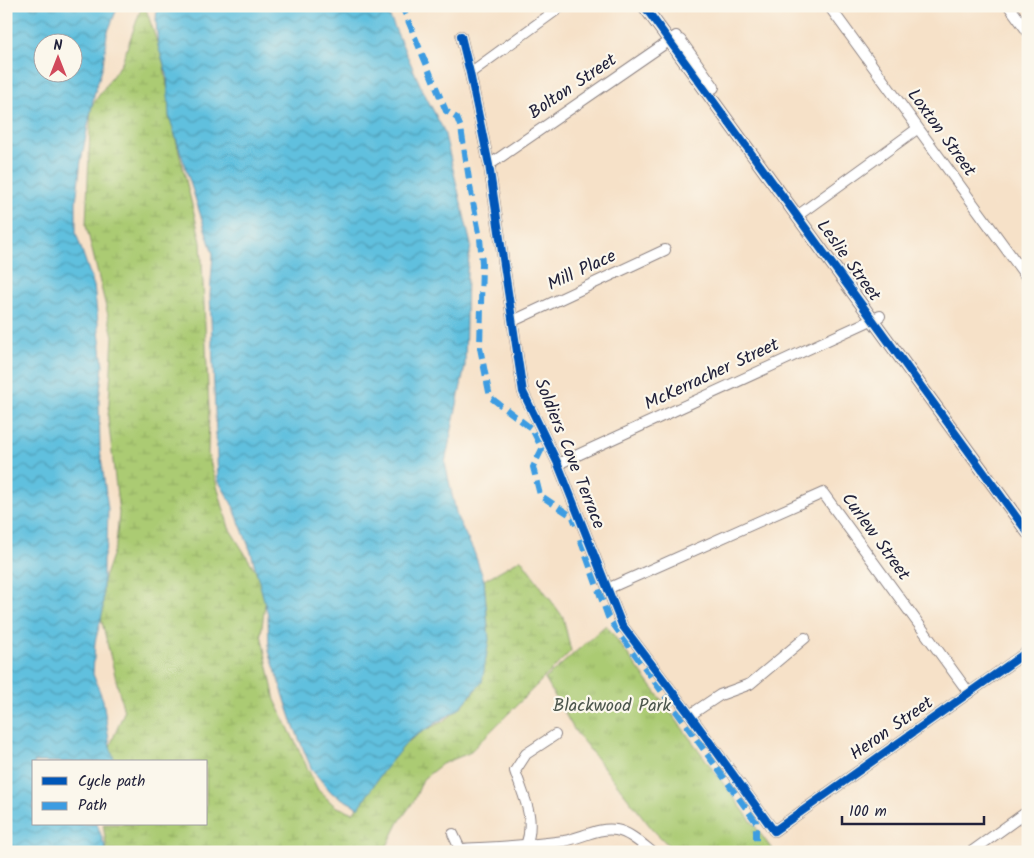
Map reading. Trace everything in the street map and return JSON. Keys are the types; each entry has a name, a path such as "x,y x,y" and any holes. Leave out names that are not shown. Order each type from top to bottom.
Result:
{"street":[{"path":"470,73 562,6"},
{"name":"Leslie Street","path":"644,6 673,38 877,318 1028,519"},
{"name":"Leslie Street","path":"655,6 673,38"},
{"name":"Loxton Street","path":"829,6 1028,279"},
{"path":"1009,6 1028,32"},
{"name":"Soldiers Cove Terrace","path":"461,36 489,165 523,392 558,464 622,625 690,715 774,832"},
{"name":"Bolton Street","path":"489,165 673,38"},
{"path":"800,213 918,129"},
{"name":"Mill Place","path":"513,321 665,250"},
{"name":"Leslie Street","path":"877,318 1028,533"},
{"name":"McKerracher Street","path":"558,464 877,318"},
{"name":"Curlew Street","path":"607,590 823,493 969,693"},
{"path":"690,715 720,695 750,684 805,638"},
{"name":"Heron Street","path":"774,832 1028,651"},
{"path":"526,846 531,833 531,816 515,772 526,754 556,736"},
{"path":"971,852 1028,811"},
{"path":"453,834 459,851 526,846 566,840 605,830 618,830 652,852"}],"path":[{"path":"404,11 410,6"}],"green space":[{"path":"142,6 145,6 163,60 175,135 201,242 209,408 208,454 229,528 267,589 261,634 275,700 318,790 335,806 353,813 398,749 423,731 444,721 459,709 475,691 488,628 484,580 521,559 563,617 571,651 469,753 442,764 423,779 414,801 399,822 387,846 380,852 107,851 103,826 208,826 208,760 109,760 110,746 124,712 101,618 103,581 116,544 119,513 108,418 113,336 86,225 91,107 122,62"},
{"name":"Blackwood Park","path":"606,625 774,852 675,852 653,830 575,731 545,679"}],"water":[{"path":"6,6 118,6 107,34 103,65 94,95 81,161 76,202 76,233 94,286 103,366 99,400 100,449 108,509 107,545 103,560 103,611 95,642 93,674 103,700 110,746 114,760 32,760 32,826 98,826 107,852 6,852"},
{"path":"157,6 385,6 422,89 444,131 471,245 467,271 465,366 445,463 457,517 474,552 484,580 489,640 482,682 459,709 409,740 383,771 359,808 332,793 312,770 293,724 269,651 268,615 251,552 233,506 218,480 210,295 213,254 169,116 167,74 158,46"}],"marked path":[{"path":"398,6 404,11 446,111 457,118 461,128 480,238 482,263 480,348 490,397 532,429 542,449 533,467 540,495 573,517 576,525"},
{"path":"580,539 608,617 756,822 756,852"}],"cycle path":[{"path":"644,6 1028,533"},
{"path":"461,36 489,165 523,392 558,464 622,625 774,831 1028,651"}]}
